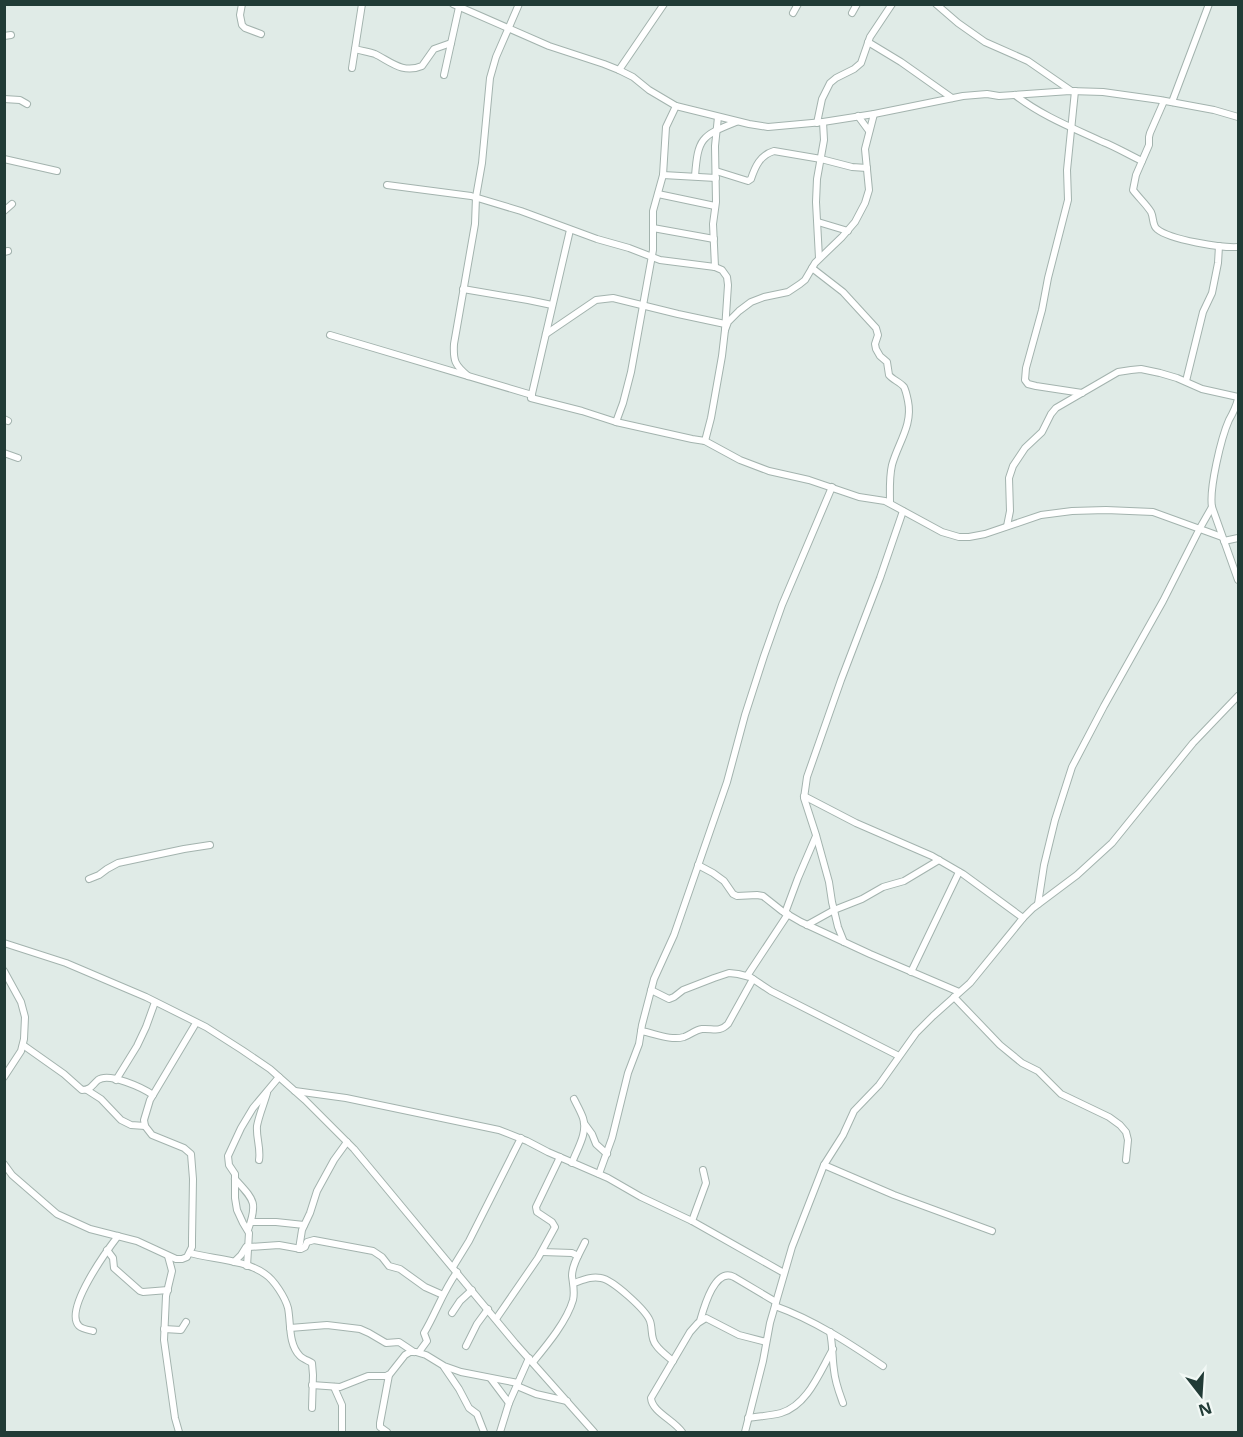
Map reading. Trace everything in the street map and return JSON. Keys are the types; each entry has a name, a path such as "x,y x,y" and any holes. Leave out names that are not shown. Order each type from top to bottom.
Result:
{"street":[{"path":"242,4 240,15 242,25 261,34"},
{"path":"352,68 362,4"},
{"path":"468,376 456,363 453,355 477,210 476,197 482,163 490,78 496,57 519,4"},
{"path":"619,70 664,4"},
{"path":"793,13 798,4"},
{"path":"852,13 857,4"},
{"path":"819,258 816,202 817,179 824,140 820,122 822,99 830,83 861,63 868,42 892,4"},
{"path":"936,4 985,42 1028,61 1072,91"},
{"path":"1172,102 1209,4"},
{"path":"444,75 456,6 549,46 619,70 676,106 736,122 768,127 874,114 952,98 987,94 999,96 1072,91 1103,92 1172,102 1239,117"},
{"path":"868,42 952,98"},
{"path":"355,49 375,54 399,67 419,68 434,49 451,43"},
{"path":"1072,91 1072,128 1067,170 1068,200 1026,368 1025,380 1028,384 1036,386 1082,393"},
{"path":"1015,95 1043,113 1142,161"},
{"path":"4,99 20,100 27,104"},
{"path":"1164,101 1149,137 1148,150 1136,175 1134,190 1150,212 1155,228 1178,238 1229,248 1239,247"},
{"path":"615,422 623,403 631,372 652,257 653,211 663,175 666,127 676,106"},
{"path":"725,327 730,318 751,302 788,292 805,280 819,258 848,231 860,214 868,195 865,149 874,114"},
{"path":"858,116 869,131"},
{"path":"715,267 713,224 718,117"},
{"path":"695,176 697,153 701,142 709,134 736,122"},
{"path":"663,175 735,176 746,181 751,179 761,159 774,151 867,168"},
{"path":"4,159 57,171"},
{"path":"387,185 476,197 652,257 722,270 727,277 728,285 725,327 718,379 705,441"},
{"path":"704,204 716,191"},
{"path":"658,194 715,206"},
{"path":"4,211 12,204"},
{"path":"818,222 848,231"},
{"path":"653,228 714,239"},
{"path":"570,230 531,398 615,422 705,441 740,460 769,471 809,480 859,497 890,503 942,532 959,537 985,534 1041,515 1106,510 1153,512 1200,528 1223,539 1239,538"},
{"path":"1186,381 1203,312 1212,293 1219,246"},
{"path":"812,268 843,292 876,328 877,352 887,362 889,375 903,386 906,393 909,407 908,423 895,452 891,468 890,503"},
{"path":"463,289 552,305"},
{"path":"546,334 596,300 613,298 725,327"},
{"path":"330,335 532,395"},
{"path":"1007,526 1010,511 1009,478 1013,466 1025,448 1042,432 1056,408 1118,372 1141,369 1186,381 1238,404 1227,426 1215,472 1211,499 1239,580"},
{"path":"4,453 18,458"},
{"path":"599,1174 612,1138 628,1073 639,1044 654,979 674,935 727,782 745,715 782,605 832,487"},
{"path":"1037,905 1055,820 1072,767 1163,602 1212,507"},
{"path":"844,942 838,927 829,882 804,796 807,777 903,510"},
{"path":"745,1432 775,1304 792,1247 824,1165 843,1135 854,1111 879,1085 916,1033 970,983 1023,918 1112,843 1193,743 1239,696"},
{"path":"804,796 856,823 939,860 1023,918"},
{"path":"641,1031 676,1038 698,1030 723,1029 728,1024 750,978 787,913 798,878 816,835"},
{"path":"89,879 118,863 210,845"},
{"path":"807,925 883,887 904,882 939,860"},
{"path":"698,865 724,881 733,894 763,896 807,925 956,995 1000,1045 1017,1059 1038,1071 1061,1094 1109,1117 1120,1125 1126,1132 1128,1140 1126,1160"},
{"path":"911,972 959,872"},
{"path":"4,943 95,974 155,1002 242,1050 279,1077 347,1142 567,1401 589,1431"},
{"path":"4,971 21,1002 25,1017 21,1051 4,1077"},
{"path":"651,990 669,999 682,990 729,973 750,978 899,1056"},
{"path":"116,1080 137,1046 155,1002"},
{"path":"4,1164 57,1214 90,1229 137,1241 176,1259 187,1257 190,1253 192,1239 191,1154 184,1148 152,1135 144,1120 153,1095 196,1023"},
{"path":"22,1045 79,1088 87,1090 101,1100 121,1120 131,1125 146,1126"},
{"path":"248,1230 237,1210 234,1171 228,1161 228,1156 253,1108 279,1077"},
{"path":"87,1090 99,1079 107,1078 142,1088 153,1095"},
{"path":"259,1160 257,1127 268,1089"},
{"path":"294,1091 346,1098 499,1130 521,1138 692,1221 784,1273"},
{"path":"574,1099 596,1144 607,1154"},
{"path":"572,1162 583,1134 584,1122"},
{"path":"387,1432 380,1427 380,1423 389,1375 405,1355 417,1352 427,1341 424,1333 521,1138"},
{"path":"298,1249 317,1191 347,1142"},
{"path":"496,1319 542,1252 555,1225 537,1212 536,1207 560,1157"},
{"path":"824,1165 894,1195 992,1231"},
{"path":"692,1221 706,1184 703,1170"},
{"path":"235,1179 251,1197 254,1210 248,1230 247,1266"},
{"path":"251,1222 304,1225"},
{"path":"93,1331 79,1325 76,1316 91,1274 118,1236"},
{"path":"249,1244 279,1245 298,1249 305,1247 311,1240 373,1251 389,1266 400,1269 425,1287 443,1295"},
{"path":"498,1432 517,1384 531,1360 557,1331 573,1299 575,1260 585,1242"},
{"path":"234,1262 249,1244"},
{"path":"107,1250 113,1258 114,1268 140,1291 168,1290"},
{"path":"542,1252 572,1253 578,1256"},
{"path":"190,1253 259,1270 272,1281 288,1308 290,1328 298,1354 312,1363 312,1408"},
{"path":"168,1256 172,1271 164,1340 179,1432"},
{"path":"699,1322 705,1303 717,1281 727,1274 775,1304 850,1343 883,1366"},
{"path":"574,1283 589,1277 599,1277 617,1286 646,1314 650,1320 653,1340 673,1361"},
{"path":"452,1313 460,1300 472,1290"},
{"path":"466,1346 488,1309"},
{"path":"682,1432 658,1410 651,1402 651,1398 690,1332 699,1322 706,1318 740,1335 766,1342"},
{"path":"164,1329 181,1330 186,1322"},
{"path":"290,1328 327,1325 360,1329 386,1343 399,1342 444,1366 461,1372 517,1384 536,1394 567,1401"},
{"path":"830,1332 834,1369 843,1403"},
{"path":"748,1418 789,1410 813,1386 833,1349"},
{"path":"444,1366 469,1408 477,1414 484,1432"},
{"path":"312,1385 340,1387 368,1376 389,1375"},
{"path":"491,1378 509,1403"},
{"path":"334,1387 342,1405 342,1432"}]}
